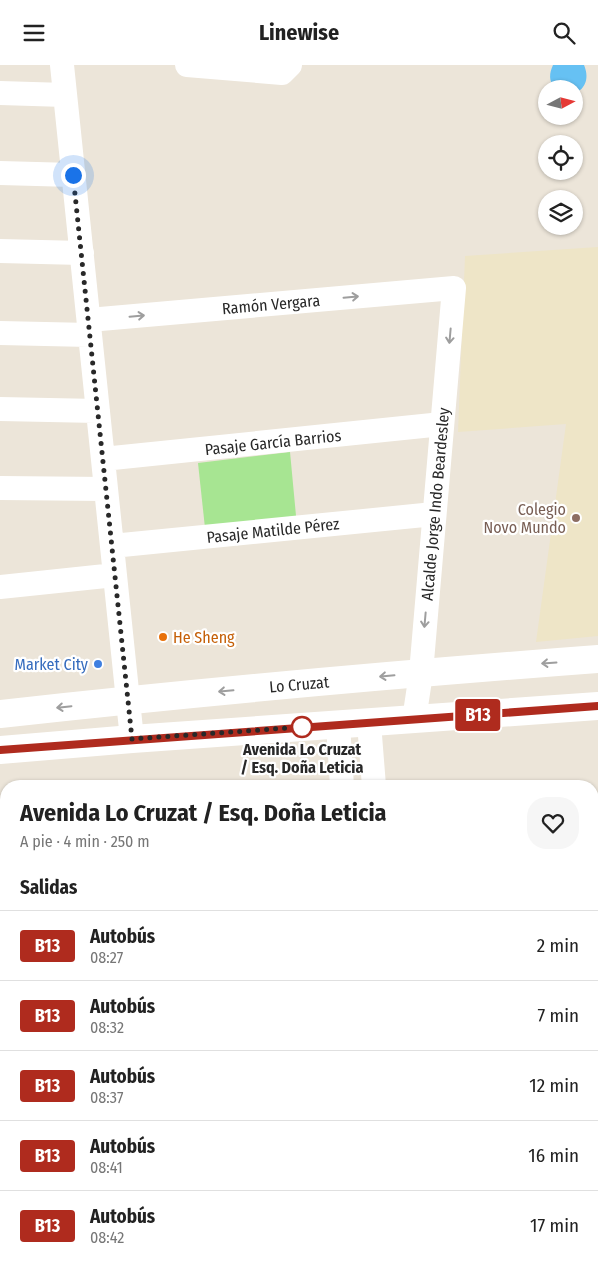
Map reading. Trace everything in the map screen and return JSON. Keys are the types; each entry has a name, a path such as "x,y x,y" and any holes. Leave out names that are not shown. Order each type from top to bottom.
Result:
{"main road":[{"name":"Lo Cruzat","path":"0,714 420,673 598,659"},
{"path":"0,750 598,706"}],"street":[{"path":"62,65 132,739"},
{"path":"187,65 282,73 290,65"},
{"path":"0,93 65,95"},
{"path":"0,173 73,175"},
{"path":"0,251 82,253"},
{"name":"Ramón Vergara","path":"0,333 89,327 454,288"},
{"name":"Alcalde Jorge Indo Beardesley","path":"414,720 420,673 454,288"},
{"path":"0,409 98,411"},
{"name":"Pasaje García Barrios","path":"103,459 442,424"},
{"path":"0,488 106,489"},
{"name":"Pasaje Matilde Pérez","path":"112,546 434,514"},
{"path":"0,587 115,575"},
{"path":"370,723 374,780"},
{"path":"338,725 342,780"}],"shaded area":[{"name":"Colegio Novo Mundo","path":"598,247 598,636 536,642 566,424 458,432 465,256"}],"green space":[{"path":"290,452 296,516 205,528 198,463"}],"water":[{"path":"553,65 584,65 586,82 583,87 583,80 551,80"}],"bus line":[{"name":"B13","path":"0,750 598,706"}],"place":[{"name":"Colegio Novo Mundo","path":"576,518"},
{"name":"He Sheng","path":"163,637"},
{"name":"Market City","path":"98,664"},
{"name":"Avenida Lo Cruzat / Esq. Doña Leticia","path":"302,727"}],"route":[{"path":"73,175 132,739 302,727"}]}
